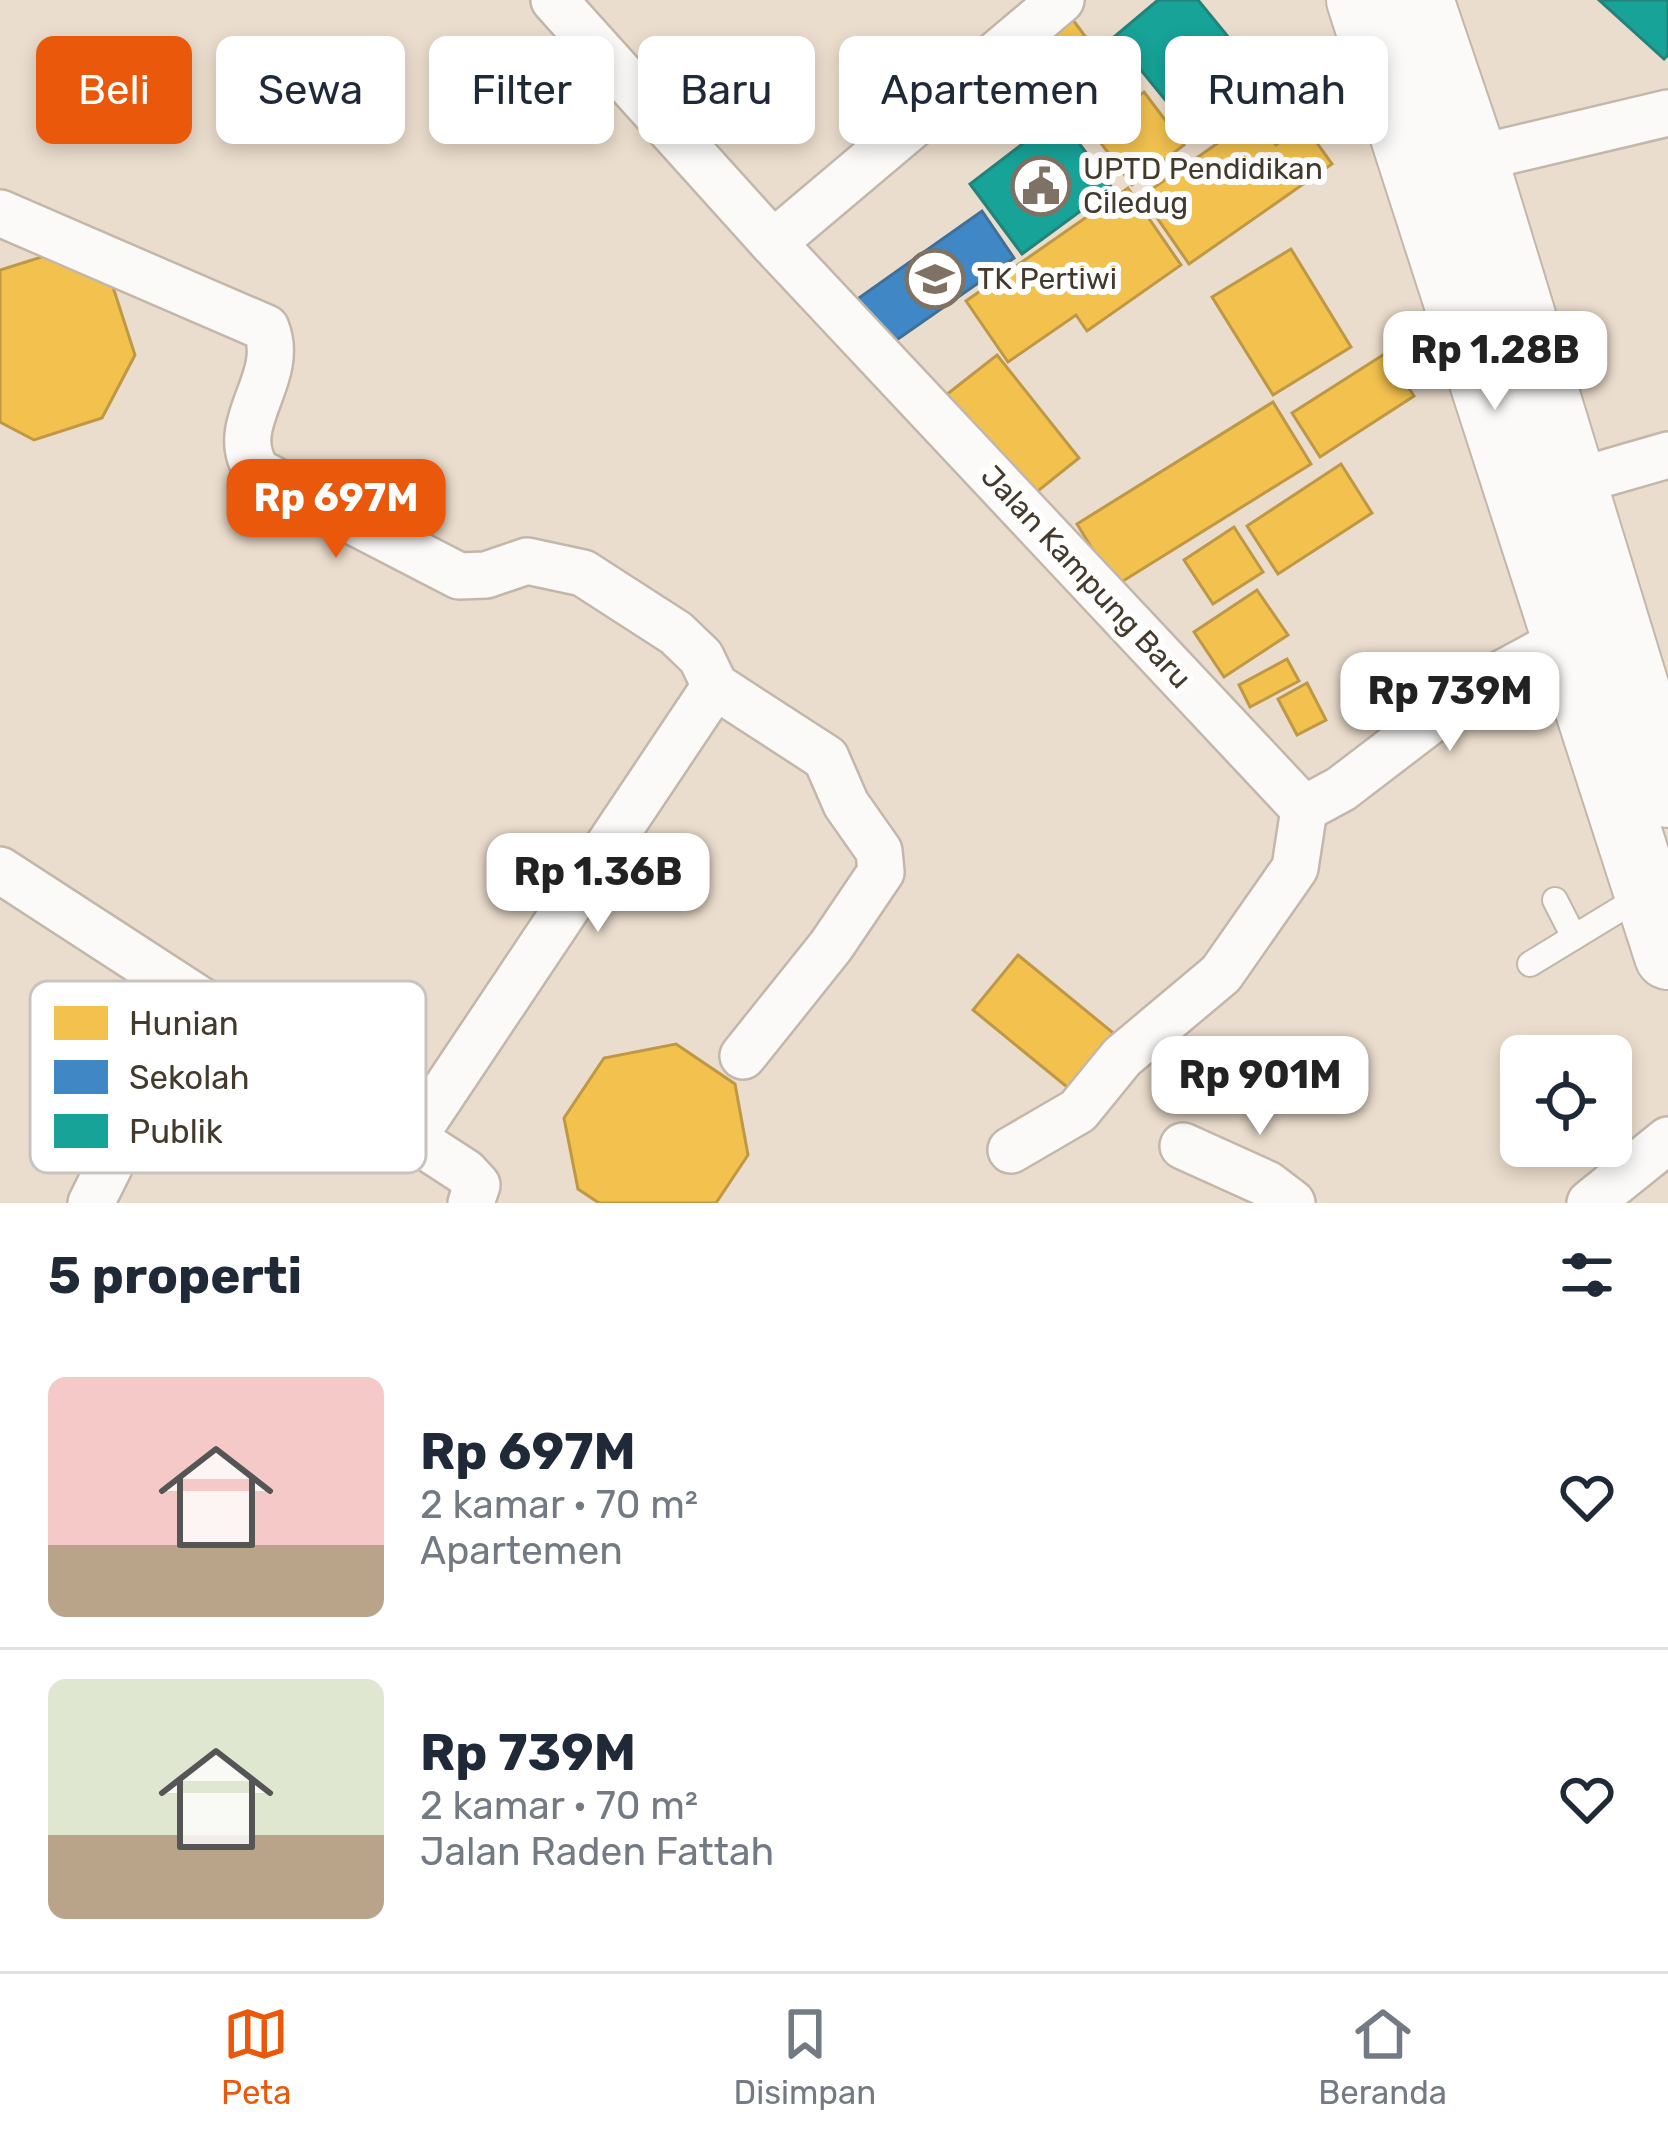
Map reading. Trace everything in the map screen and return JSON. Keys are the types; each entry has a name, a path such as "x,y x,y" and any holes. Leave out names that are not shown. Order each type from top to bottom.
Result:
{"main road":[{"path":"1360,0 1668,956"},
{"path":"1420,0 1474,159 1668,794"}],"street":[{"name":"Jalan Kampung Baru","path":"554,0 773,243 1304,808"},
{"path":"773,243 1061,0"},
{"path":"1474,159 1668,113"},
{"path":"1,214 266,328 274,347 272,369 244,438 246,456 258,472 459,576 486,575 527,561 583,572 676,633 701,657 716,686 826,758 846,804 879,851 881,872 831,946 743,1056"},
{"path":"1570,483 1668,455"},
{"path":"1011,1150 1078,1111 1122,1057 1222,974 1295,868 1304,808 1341,788 1468,692 1564,640"},
{"path":"426,1119 716,686"},
{"path":"0,870 173,981"},
{"path":"1590,1203 1668,1140"},
{"path":"1184,1146 1267,1184 1292,1203"},
{"path":"426,1148 476,1185 471,1203"},
{"path":"91,1203 106,1173"}],"lane":[{"path":"1530,964 1647,893"},
{"path":"1555,900 1574,937"}],"building: Hunian":[{"path":"1070,16 1085,36 1043,36"},
{"path":"1144,92 1165,120 1165,144 1184,145 1132,185 1102,144 1141,144"},
{"path":"1216,144 1318,144 1332,164 1189,264 1142,196"},
{"path":"1128,188 1181,265 1087,331 1076,315 1008,362 966,301"},
{"path":"1291,249 1351,347 1273,395 1212,297"},
{"path":"51,254 113,287 135,355 102,418 34,440 0,422 0,270"},
{"path":"1386,353 1414,396 1320,457 1292,413"},
{"path":"997,355 1079,458 1028,499 946,395"},
{"path":"1273,402 1311,464 1115,586 1077,524"},
{"path":"1341,464 1372,513 1278,574 1247,526"},
{"path":"1234,527 1263,572 1213,604 1184,560"},
{"path":"1257,590 1288,635 1224,677 1194,632"},
{"path":"1287,659 1299,681 1250,707 1239,685"},
{"path":"1307,683 1326,720 1297,735 1278,699"},
{"path":"1018,955 1123,1041 1078,1096 973,1010"},
{"path":"676,1044 735,1084 748,1155 716,1203 599,1203 578,1189 564,1118 604,1058"}],"building: Sekolah":[{"name":"TK Pertiwi","path":"982,211 1014,258 888,346 856,300"}],"building: Publik":[{"path":"1158,0 1198,0 1227,36 1165,36 1165,100 1141,70 1141,36 1115,36"},
{"path":"1599,0 1668,0 1668,55 1664,59"},
{"name":"UPTD Pendidikan Ciledug","path":"1022,144 1080,144 1112,188 1022,254 970,184"}],"place":[{"name":"UPTD Pendidikan Ciledug","path":"1041,186"},
{"name":"TK Pertiwi","path":"935,279"}]}
